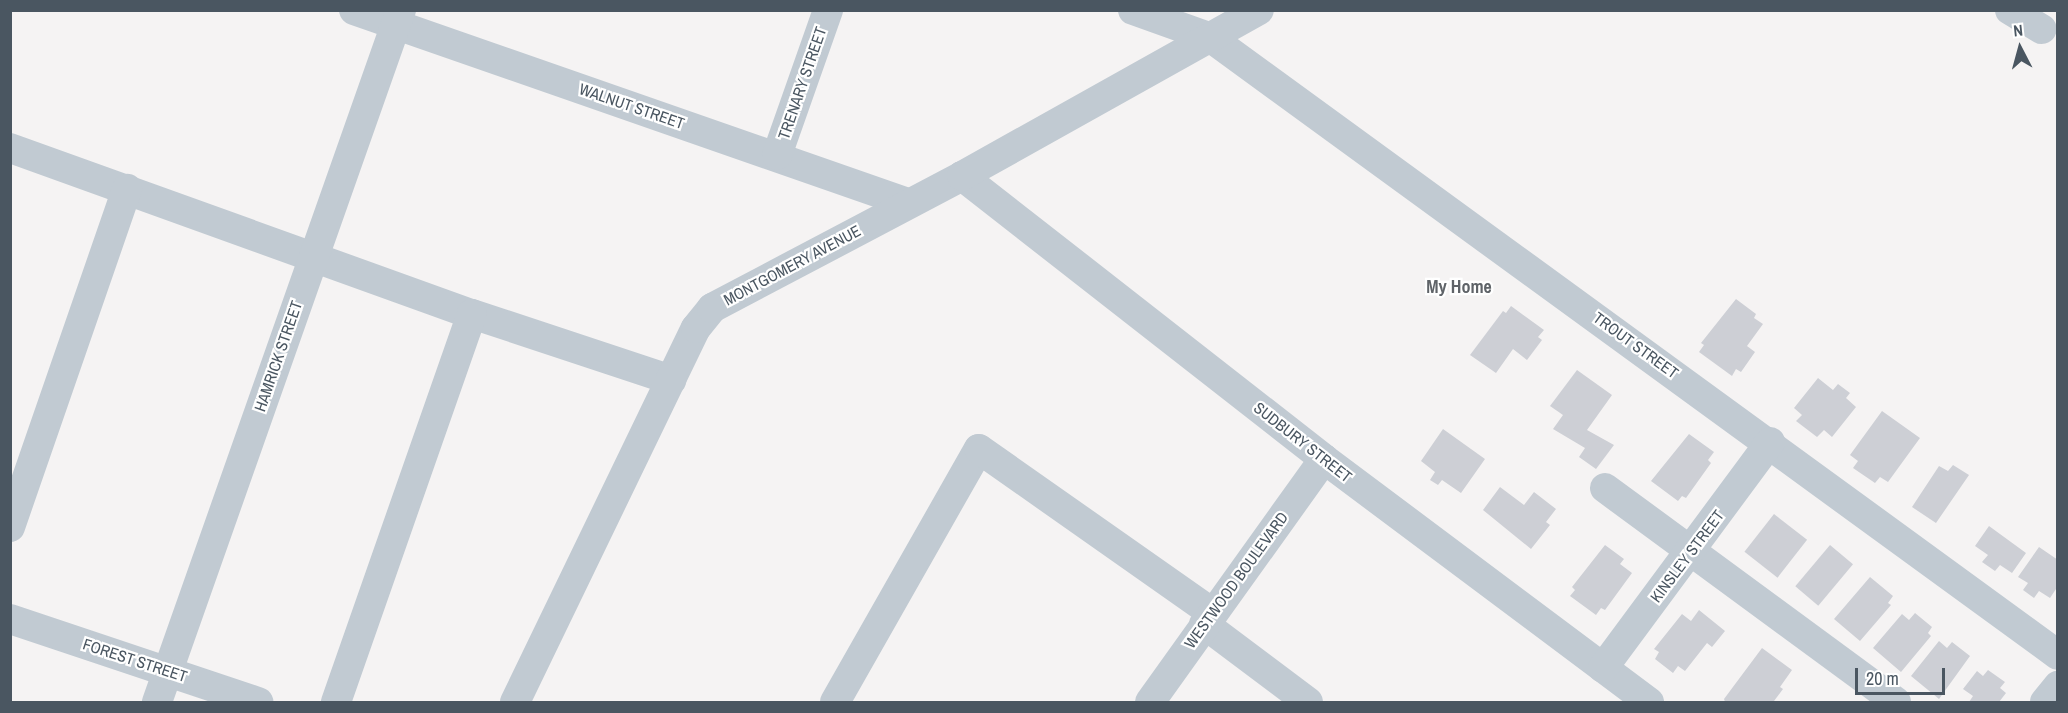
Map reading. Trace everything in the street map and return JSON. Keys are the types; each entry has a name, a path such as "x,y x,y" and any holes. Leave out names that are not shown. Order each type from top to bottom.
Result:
{"street":[{"name":"WALNUT STREET","path":"354,10 398,18 908,203"},
{"name":"TRENARY STREET","path":"777,155 828,10"},
{"name":"TROUT STREET","path":"1133,10 1211,38 1770,442 2058,655"},
{"name":"MONTGOMERY AVENUE","path":"515,702 696,328 712,308 962,176 1259,10"},
{"path":"2010,10 2043,29"},
{"name":"HAMRICK STREET","path":"157,702 398,18"},
{"path":"10,148 472,314 671,380"},
{"name":"SUDBURY STREET","path":"962,176 1324,459 1649,702"},
{"path":"10,527 127,189"},
{"path":"336,702 472,314"},
{"name":"KINSLEY STREET","path":"1603,668 1691,552 1770,442"},
{"path":"835,702 979,449 1208,619 1308,702"},
{"name":"WESTWOOD BOULEVARD","path":"1150,702 1324,459"},
{"path":"1605,488 1896,702"},
{"name":"FOREST STREET","path":"10,619 258,702"},
{"path":"2045,702 2058,687"}],"building":[{"path":"1736,299 1756,314 1754,318 1763,324 1747,346 1755,352 1741,372 1736,369 1732,376 1699,352 1704,345 1701,343"},
{"path":"1511,306 1544,330 1538,337 1542,340 1527,360 1513,349 1496,373 1470,355 1503,311 1506,313"},
{"path":"1577,370 1612,395 1587,430 1614,445 1596,469 1579,457 1585,448 1553,429 1563,415 1550,406"},
{"path":"1818,378 1833,390 1838,384 1850,393 1846,398 1856,407 1832,437 1824,430 1817,437 1796,421 1802,415 1794,408"},
{"path":"1882,411 1920,438 1888,482 1880,477 1875,483 1853,468 1858,461 1850,455"},
{"path":"1443,429 1485,459 1461,493 1442,480 1438,485 1430,480 1435,472 1421,461"},
{"path":"1689,434 1714,452 1708,460 1711,463 1686,498 1682,496 1678,501 1651,481"},
{"path":"1953,465 1969,475 1936,523 1912,507 1939,466 1948,471"},
{"path":"1500,487 1524,505 1534,492 1556,509 1546,522 1550,525 1531,549 1483,510"},
{"path":"1774,514 1807,540 1778,578 1744,552"},
{"path":"1989,526 2026,553 2012,573 2000,565 1995,571 1982,562 1988,555 1975,546"},
{"path":"1605,545 1624,559 1620,564 1632,573 1605,610 1601,608 1596,615 1570,596 1575,590 1572,587"},
{"path":"1830,545 1853,564 1818,606 1795,586"},
{"path":"2039,547 2058,560 2058,586 2050,598 2039,591 2034,598 2023,590 2028,583 2018,577"},
{"path":"1870,577 1893,596 1888,603 1891,605 1860,641 1834,619"},
{"path":"1699,610 1725,631 1712,647 1707,643 1685,671 1678,666 1673,673 1655,659 1659,652 1654,649 1682,614 1691,621"},
{"path":"1915,613 1932,627 1928,633 1931,636 1901,672 1873,648 1902,614 1909,620"},
{"path":"1939,641 1947,648 1952,642 1970,656 1939,699 1911,676"},
{"path":"1762,648 1792,670 1780,687 1783,689 1774,701 1725,702 1724,699"},
{"path":"1988,670 2005,682 2000,688 2006,693 1999,702 1969,702 1973,696 1963,689 1977,671 1983,676"}],"district":[{"name":"My Home","path":"1459,287"}]}
